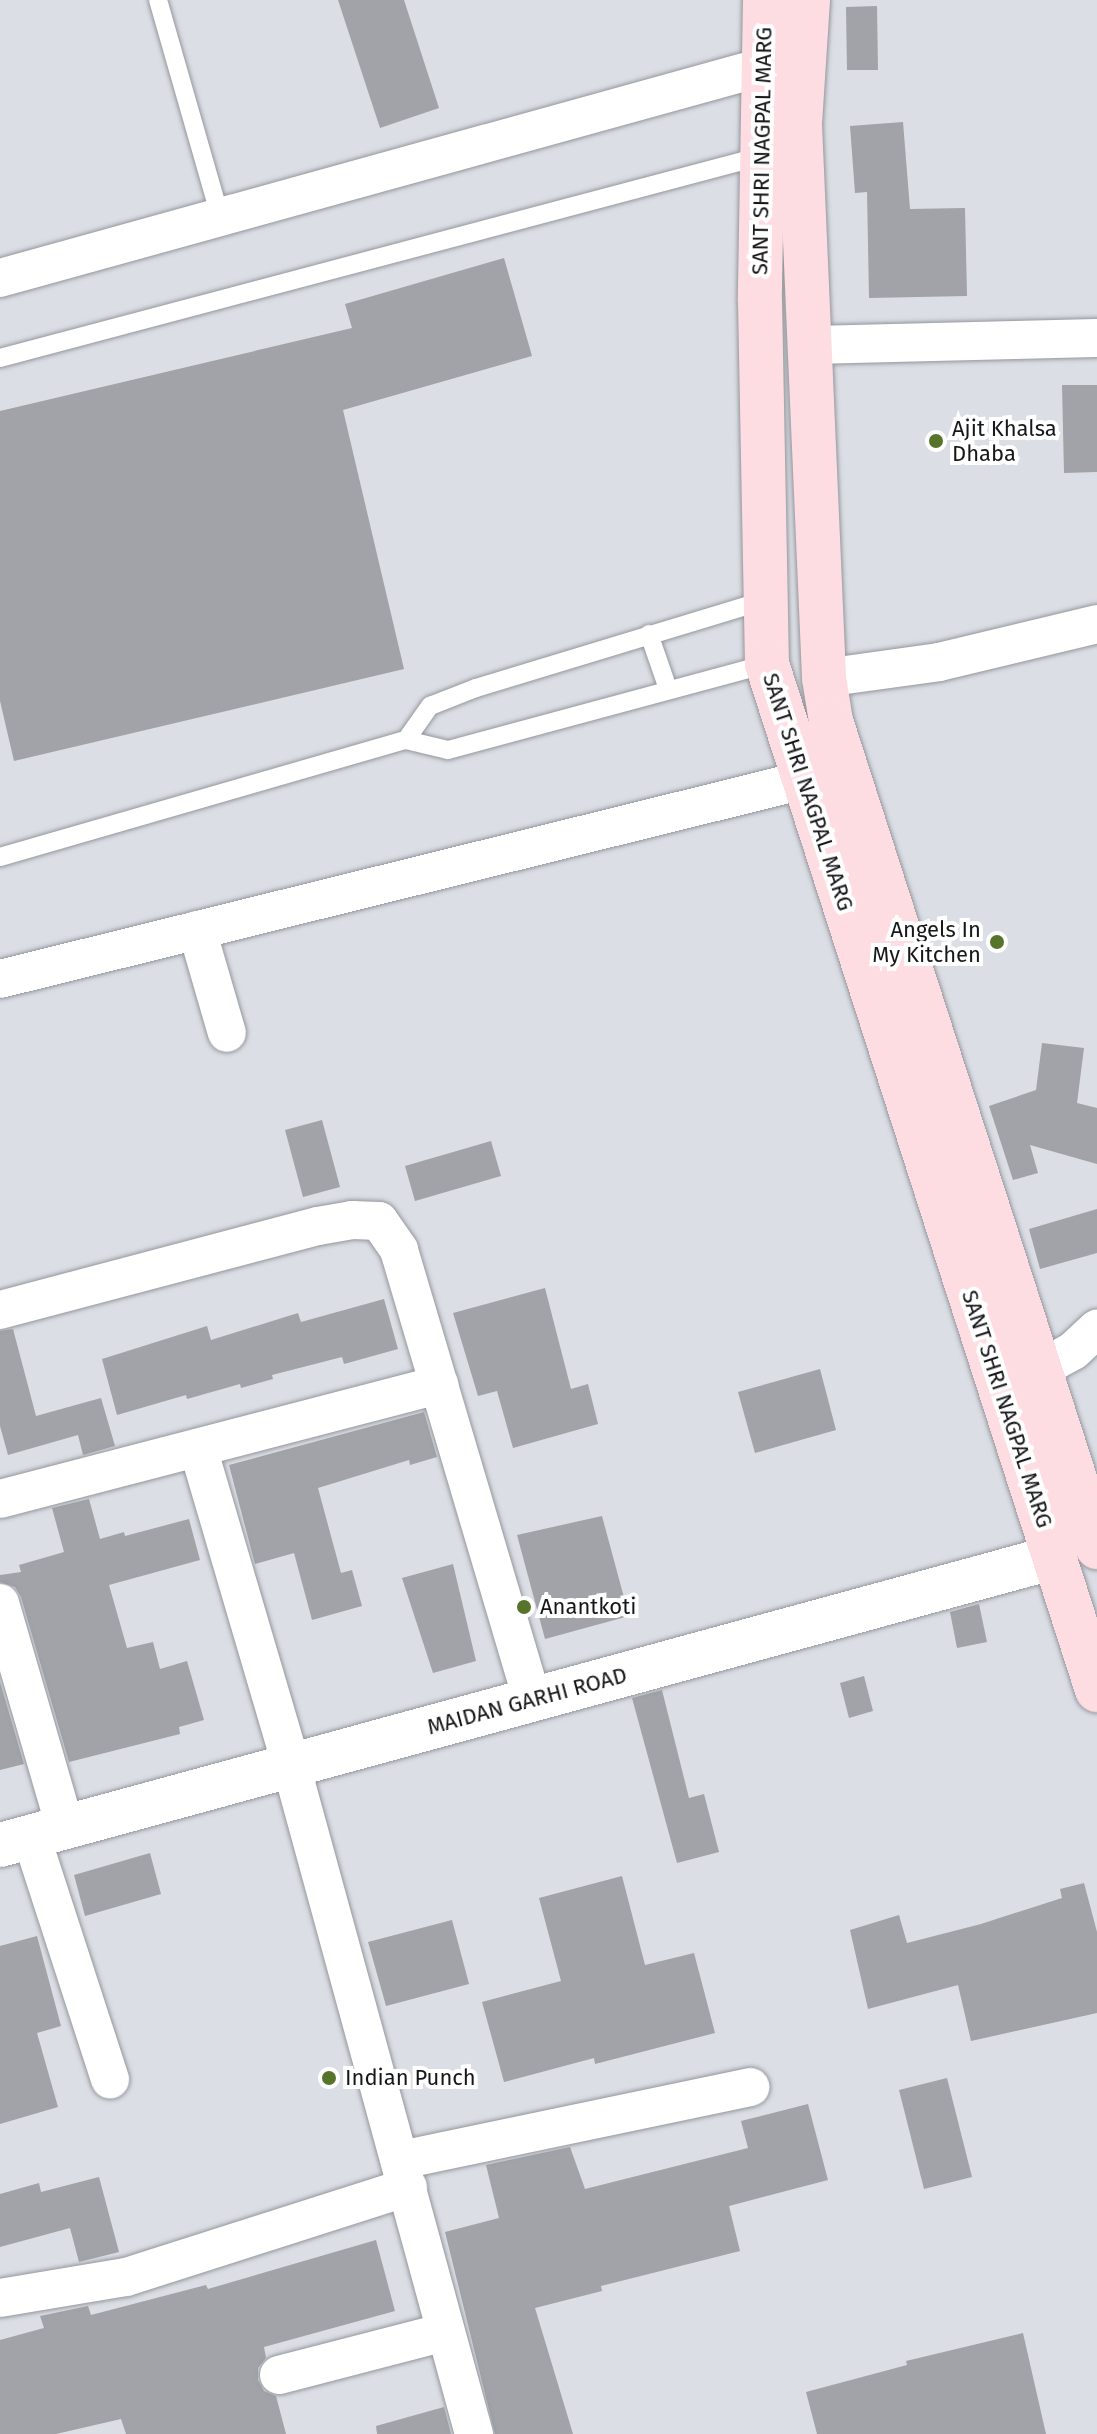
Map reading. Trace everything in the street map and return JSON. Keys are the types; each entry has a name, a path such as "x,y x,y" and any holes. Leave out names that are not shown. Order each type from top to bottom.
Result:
{"main road":[{"name":"SANT SHRI NAGPAL MARG","path":"765,0 760,301 767,664 1097,1690"},
{"name":"SANT SHRI NAGPAL MARG","path":"808,0 800,125 824,678 831,721 1042,1368 1097,1547"}],"street":[{"path":"0,278 763,67"},
{"path":"811,345 1097,338"},
{"path":"824,678 939,662 1097,624"},
{"path":"0,979 804,780"},
{"path":"197,930 227,1033"},
{"path":"0,1310 318,1226 352,1220 379,1221 399,1250 532,1699"},
{"path":"1042,1368 1073,1351 1097,1329"},
{"path":"0,1499 439,1385"},
{"path":"198,1448 291,1765 474,2434"},
{"name":"MAIDAN GARHI ROAD","path":"32,1836 1055,1557"},
{"path":"0,1603 32,1836 110,2079"},
{"path":"0,2298 126,2277 404,2174 750,2087"},
{"path":"279,2375 445,2332"}],"lane":[{"path":"158,0 220,216"},
{"path":"0,358 762,156"},
{"path":"406,740 430,706 476,688 765,600"},
{"path":"649,634 668,689"},
{"path":"0,857 406,740 448,750 767,664"}],"building":[{"path":"338,0 404,0 439,108 380,128"},
{"path":"877,6 878,70 847,70 846,7"},
{"path":"903,122 910,209 965,208 967,296 869,298 867,192 855,193 850,126"},
{"path":"504,258 532,356 343,410 404,669 14,761 0,701 0,411 352,328 345,304"},
{"path":"1062,385 1097,385 1097,472 1064,473"},
{"path":"1042,1043 1084,1048 1077,1103 1097,1108 1097,1164 1030,1145 1038,1173 1013,1180 989,1106 1036,1090"},
{"path":"322,1120 340,1187 303,1197 285,1130"},
{"path":"491,1141 501,1176 415,1201 405,1166"},
{"path":"1097,1209 1097,1253 1040,1269 1029,1229"},
{"path":"545,1288 571,1389 588,1384 598,1424 513,1448 497,1391 478,1396 453,1313"},
{"path":"384,1299 398,1349 344,1364 342,1357 272,1375 273,1379 241,1388 240,1384 187,1399 186,1395 117,1415 102,1359 207,1326 211,1340 298,1313 301,1322"},
{"path":"13,1329 36,1416 101,1398 115,1446 83,1455 78,1435 8,1455 0,1426 0,1331"},
{"path":"820,1369 836,1430 755,1453 738,1392"},
{"path":"424,1412 437,1457 410,1465 409,1460 318,1488 341,1573 352,1570 362,1606 312,1620 294,1553 255,1564 229,1465"},
{"path":"89,1499 100,1539 124,1532 125,1536 189,1519 200,1560 109,1585 127,1648 153,1642 160,1669 187,1661 204,1720 179,1727 180,1734 69,1762 21,1597 15,1587 0,1582 0,1575 21,1572 19,1565 64,1552 52,1508"},
{"path":"602,1516 629,1616 545,1639 517,1535"},
{"path":"453,1564 476,1661 433,1673 402,1578"},
{"path":"979,1604 987,1642 957,1648 950,1612"},
{"path":"864,1676 873,1711 849,1718 840,1683"},
{"path":"0,1682 24,1764 0,1770"},
{"path":"662,1690 689,1798 704,1794 719,1852 677,1863 632,1698"},
{"path":"150,1853 161,1894 85,1916 74,1875"},
{"path":"622,1876 645,1965 694,1953 715,2033 595,2064 594,2058 504,2082 482,2002 561,1981 539,1898"},
{"path":"1084,1883 1097,1932 1097,2013 971,2041 958,1985 868,2009 850,1930 899,1915 907,1943 1062,1898 1060,1889"},
{"path":"452,1920 469,1984 386,2006 368,1942"},
{"path":"37,1936 61,2026 37,2033 58,2107 0,2124 0,1946"},
{"path":"947,2078 972,2177 924,2189 899,2090"},
{"path":"808,2104 828,2180 729,2206 740,2251 601,2286 602,2291 535,2308 573,2434 495,2434 445,2232 499,2218 486,2165 570,2147 585,2189 748,2148 741,2121"},
{"path":"99,2177 119,2252 79,2262 70,2228 0,2247 0,2194 39,2183 41,2192"},
{"path":"376,2240 395,2311 264,2347 266,2358 258,2368 258,2380 264,2391 276,2396 286,2434 126,2434 121,2419 56,2434 0,2434 0,2340 44,2328 40,2316 88,2306 91,2315 206,2285 208,2289"},
{"path":"1023,2333 1046,2434 817,2434 806,2392 907,2365 906,2361"},
{"path":"444,2407 451,2434 377,2434 376,2426"}],"place":[{"name":"Ajit Khalsa Dhaba","path":"936,441"},
{"name":"Angels In My Kitchen","path":"997,942"},
{"name":"Anantkoti","path":"524,1607"},
{"name":"Indian Punch","path":"329,2078"}]}
